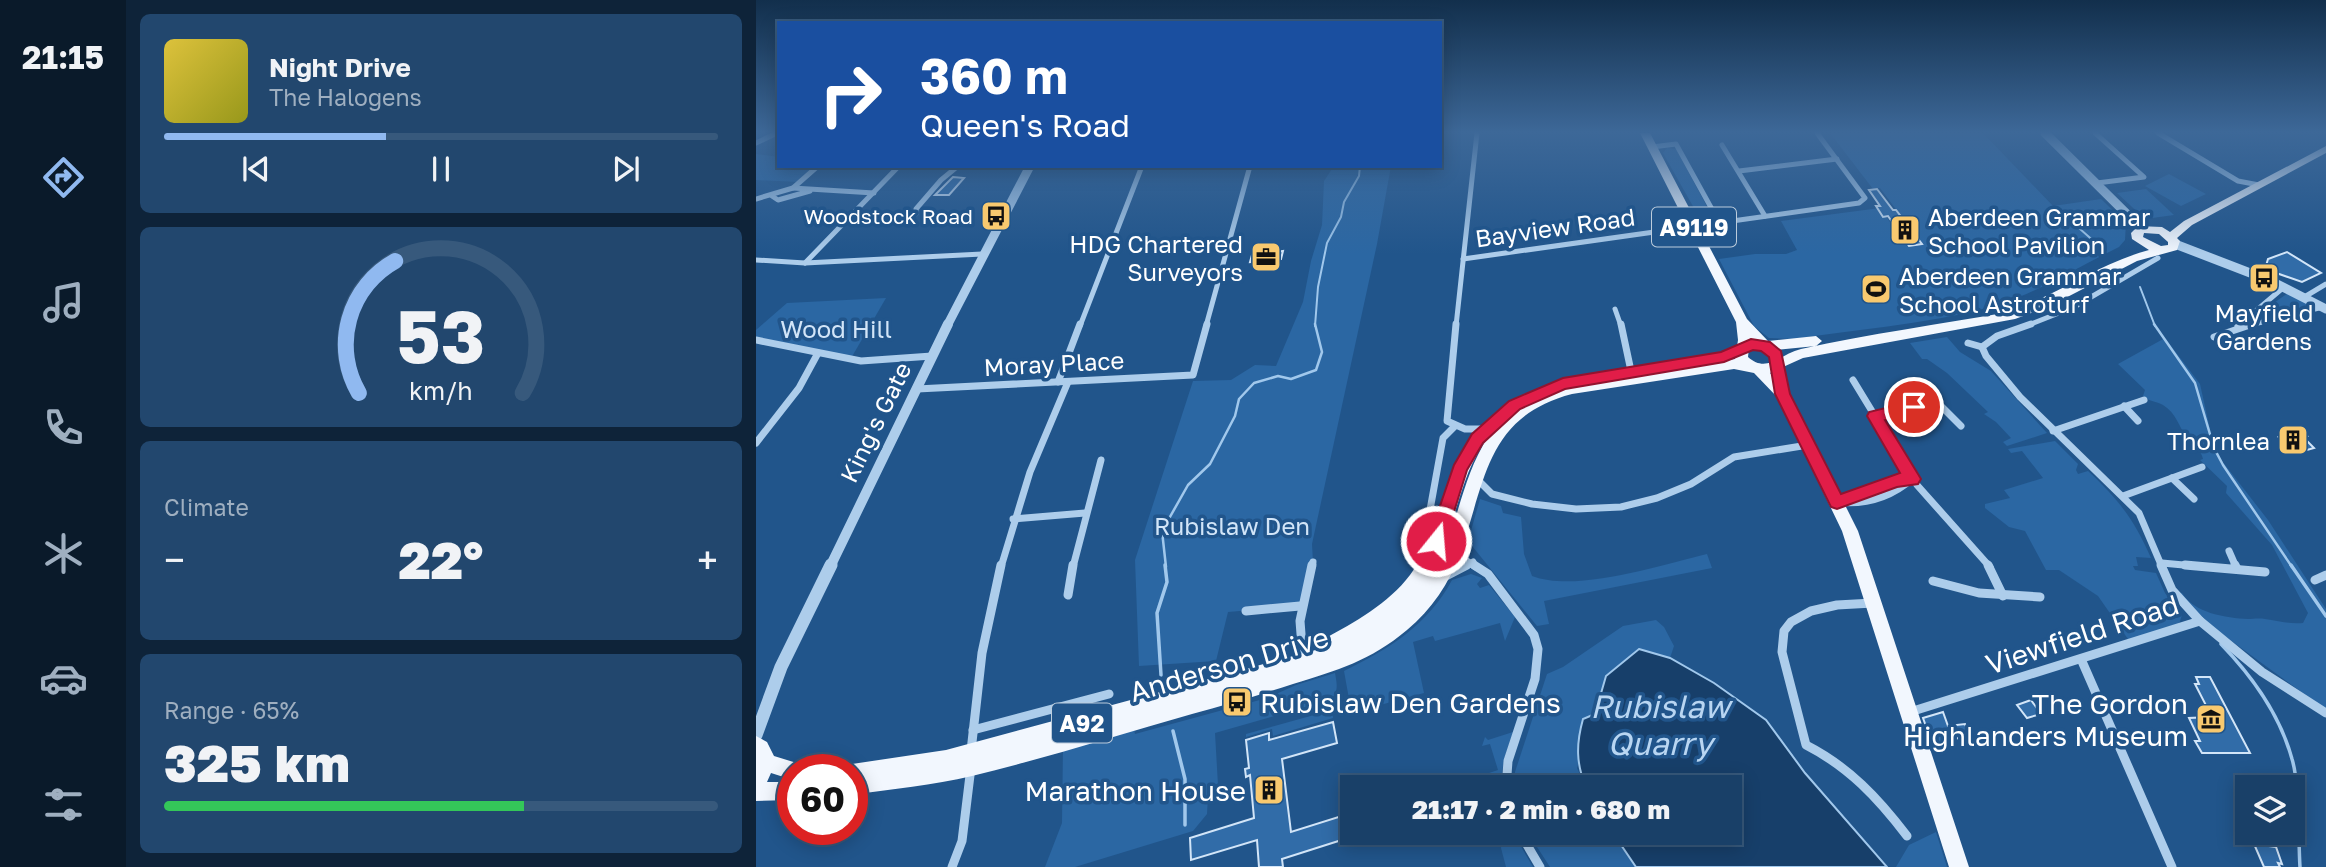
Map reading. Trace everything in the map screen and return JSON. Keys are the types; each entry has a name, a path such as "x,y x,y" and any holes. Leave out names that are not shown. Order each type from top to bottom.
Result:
{"main road":[{"name":"A9119","path":"1666,173 1742,322 1765,346"},
{"name":"A92","path":"1743,349 1756,344 1799,344 2003,310 2038,297 2117,257 2127,251 2140,232 2188,223 2280,173"},
{"name":"A92","path":"1753,368 1770,369 1776,363 1817,351 2011,316 2044,304 2114,268 2166,248 2188,223"},
{"name":"A92","path":"2158,230 2166,248"},
{"path":"2140,232 2142,243 2166,248"},
{"name":"A9119","path":"1742,322 1743,349"},
{"path":"1765,346 1776,355 1783,394 1854,540 1959,867"},
{"path":"1743,349 1741,358 1783,394"},
{"name":"Anderson Drive","path":"1305,659 1362,627 1394,604 1424,569 1469,450 1486,429 1515,405 1548,388 1631,371 1716,359 1743,349"},
{"name":"Anderson Drive","path":"868,783 971,760 1238,693 1345,660 1367,650 1402,623 1441,579 1453,550 1475,477 1489,446 1503,428 1524,410 1546,398 1582,387 1734,364 1753,368"},
{"name":"Anderson Drive","path":"868,771 971,760 1336,652 1385,624 1404,608 1429,578 1439,561 1453,550"},
{"path":"756,745 761,748 765,762 756,783"},
{"path":"765,762 777,766"},
{"path":"756,792 777,791"}],"street":[{"path":"756,199 793,188 810,173"},
{"path":"805,263 892,173"},
{"path":"848,220 905,219 916,214 916,209 947,173"},
{"name":"King's Gate","path":"756,735 766,700 982,254 1026,173"},
{"path":"1058,382 1139,173"},
{"name":"Moray Place","path":"917,389 1193,376 1248,173"},
{"path":"1473,173 1446,413 1447,421 1455,426 1471,430 1486,429"},
{"path":"1692,173 1719,222"},
{"path":"1740,173 1765,216"},
{"name":"Bayview Road","path":"1464,259 1859,204 1865,198 1847,173"},
{"path":"2087,173 2140,232"},
{"path":"2097,183 2144,177 2140,173"},
{"path":"2225,173 2245,184 2259,185"},
{"path":"793,188 874,193"},
{"path":"772,196 778,200 814,189"},
{"path":"1982,347 1989,339 2053,318 2129,276 2166,248 2200,256 2284,287 2325,308"},
{"path":"756,260 805,263 982,254"},
{"path":"2114,268 2129,276"},
{"path":"2306,296 2326,284"},
{"path":"2234,328 2284,287"},
{"path":"2214,337 2234,328 2325,308"},
{"path":"1615,309 1625,333 1631,371"},
{"path":"756,340 861,361 932,356"},
{"path":"1968,343 1982,347 2000,374 2053,431 2139,513 2177,597 2200,621"},
{"path":"756,443 799,388 818,353"},
{"path":"1853,380 1912,479 1943,517 1990,563 2003,596"},
{"path":"952,867 962,841 972,730 988,614 1000,560 1036,452 1068,382"},
{"path":"1917,382 1961,426"},
{"path":"1875,416 1907,410 1934,400"},
{"path":"2053,431 2144,400"},
{"path":"2124,407 2138,421"},
{"path":"1416,557 1426,532 1443,438 1455,426"},
{"path":"1475,477 1492,494 1512,500 1576,509 1621,507 1657,498 1691,484 1734,457 1808,445"},
{"path":"1068,595 1101,460"},
{"path":"2123,496 2202,467"},
{"path":"2172,478 2194,499"},
{"path":"1837,502 1854,504 1875,499 1903,489 1912,479"},
{"path":"1510,509 1512,500"},
{"path":"1013,519 1086,513"},
{"path":"1436,541 1488,574 1529,625 1538,649 1535,679 1508,761 1507,775"},
{"path":"2229,551 2237,569"},
{"path":"1305,659 1297,628 1300,606 1313,562"},
{"path":"1441,579 1473,562"},
{"path":"2162,563 2264,572"},
{"path":"2315,580 2326,575"},
{"path":"1933,581 2003,596 2040,597"},
{"path":"1874,603 1844,605 1802,614 1789,625 1781,640 1780,656 1806,745 1833,758 1867,787 1907,836"},
{"path":"1246,611 1300,606"},
{"name":"Viewfield Road","path":"1909,712 2200,621 2262,672 2326,713"},
{"path":"2081,659 2172,867"},
{"name":"Anderson Drive","path":"972,730 1108,694"},
{"name":"King's Gate","path":"756,713 766,700"},
{"path":"1527,845 1540,867"}],"green space":[{"path":"756,173 807,173 798,182 756,180"},
{"name":"Rubislaw Den","path":"1329,173 1390,173 1312,544 1313,562 1300,606 1228,612 1216,661 1139,666 1135,560 1193,381 1231,380 1255,365 1276,366 1303,302 1322,225 1324,181"},
{"path":"1675,173 1689,173 1713,218 1699,217"},
{"path":"1861,173 2022,173 2053,206 2101,199 2126,223 2125,240 2119,247 2047,284 1979,310 1927,321 1793,339 1769,338 1754,326 1719,259 1755,254 1786,254 1797,250 1781,221 1880,208 1907,246 1922,244 1880,188 1873,189"},
{"path":"2169,174 2206,194 2181,206 2145,186"},
{"path":"2146,189 2174,215 2145,219 2117,193"},
{"path":"2288,293 2312,305 2244,324"},
{"name":"Wood Hill","path":"886,298 850,360 756,340 756,330 787,303"},
{"path":"1947,337 1960,352 1991,371 2047,433 2007,446 2003,442 2011,438 1984,414 1988,412 1947,373 1927,359 1922,359 1910,343"},
{"path":"2165,338 2200,384 2213,443 2222,461 2268,520 2326,609 2326,710 2200,618 2174,592 2182,593 2202,610 2230,617 2303,623 2308,613 2272,545 2226,493 2227,486 2200,460 2203,459 2200,452 2186,437 2174,416 2163,405 2143,396 2145,390 2118,364"},
{"path":"2055,441 2078,464 2078,474 2088,471 2132,521 2151,558 2136,557 2138,566 2133,566 2135,570 2156,573 2165,593 2182,615 2179,624 2130,642 2098,596 2059,570 2046,570 2025,531 2009,527 1985,508 1985,504 2010,498 2004,490 2043,478 2022,451 2011,453 2008,449"},
{"path":"1480,499 1501,506 1503,513 1521,517 1524,554 1532,576 1550,580 1594,579 1707,554 1712,568 1544,601 1549,624 1537,626 1468,541"},
{"path":"1471,574 1482,578 1477,584 1480,588 1489,585 1515,617 1505,641 1500,623 1435,641 1433,636 1413,642 1424,693 1362,710 1351,710 1344,671 1406,634 1431,610 1452,580"},
{"path":"1656,620 1664,627 1674,646 1670,658 1638,649 1606,676 1577,768 1580,775 1515,775 1547,674 1563,667 1623,626"},
{"path":"1335,673 1336,691 1330,700 1215,733 1218,785 1208,797 1207,814 1193,831 1075,867 1045,867 1062,823 1063,747 1134,729 1135,734 1267,698 1296,685"},
{"path":"1332,710 1333,718 1273,736 1272,729 1246,737 1246,734"},
{"path":"1513,732 1502,775 1490,775 1498,770 1490,744 1482,746 1485,737 1488,740"},
{"path":"1936,832 1947,867 1896,867 1909,845"},
{"path":"1502,845 1520,845 1533,867 1506,867"},
{"path":"1536,845 1621,845 1636,867 1550,867"}],"water":[{"name":"Rubislaw Quarry","path":"1639,649 1670,658 1714,683 1766,720 1805,773 1887,867 1636,867 1621,845 1742,845 1742,775 1582,775 1578,754 1583,719 1595,714 1606,676"}],"building":[{"path":"953,177 964,178 949,195 935,195"},
{"name":"Aberdeen Grammar School Pavilion","path":"1877,189 1922,244 1909,246 1888,216 1883,217 1876,206 1880,206 1869,190"},
{"name":"HDG Chartered Surveyors","path":"1283,251 1281,259 1250,262 1252,255"},
{"path":"2287,252 2321,273 2302,282 2265,269 2268,259"},
{"name":"Thornlea","path":"2301,430 2307,436 2303,437 2314,448 2300,452 2279,437"},
{"name":"The Gordon Highlanders Museum","path":"2196,677 2210,677 2250,753 2202,753 2195,741 2200,741 2189,718 2212,717 2195,684 2199,684"},
{"path":"2031,700 2041,714 2027,718 2017,705"},
{"path":"1943,712 1948,726 1965,724 1970,736 1932,743 1923,718"},
{"name":"Marathon House","path":"1333,722 1337,743 1282,759 1291,832 1340,817 1340,841 1282,859 1283,867 1259,867 1257,840 1191,860 1190,838 1254,818 1250,775 1246,777 1245,769 1249,768 1246,740 1269,733 1269,740"},
{"path":"2254,845 2276,847 2282,864 2278,863 2280,867 2264,867"}],"waterway":[{"path":"1315,324 1318,287 1327,243 1359,173"},
{"path":"2071,221 2106,252"},
{"path":"2140,287 2155,325"},
{"path":"1166,567 1162,531 1188,485 1210,464 1235,416 1239,399 1254,383 1278,376 1291,379 1316,370 1322,352 1315,324"},
{"path":"2155,325 2195,383 2214,448 2223,465 2292,567"},
{"path":"1161,675 1157,613 1167,582 1165,565"},
{"path":"2291,565 2326,616"},
{"path":"2221,644 2264,697 2287,743 2295,770 2300,867"},
{"path":"1173,731 1185,779 1185,825"}],"place":[{"name":"Woodstock Road","path":"996,216"},
{"name":"Aberdeen Grammar School Pavilion","path":"1905,230"},
{"name":"HDG Chartered Surveyors","path":"1266,257"},
{"name":"Mayfield Gardens","path":"2264,278"},
{"name":"Aberdeen Grammar School Astroturf","path":"1876,289"},
{"name":"Thornlea","path":"2293,440"},
{"name":"Rubislaw Den Gardens","path":"1237,702"},
{"name":"The Gordon Highlanders Museum","path":"2211,719"},
{"name":"Marathon House","path":"1269,790"}],"route":[{"path":"1436,541 1460,469 1477,439 1502,413 1548,388 1580,380 1724,357 1751,344 1765,346 1776,355 1783,394 1837,502 1897,481 1912,479 1875,416 1914,407"}]}
